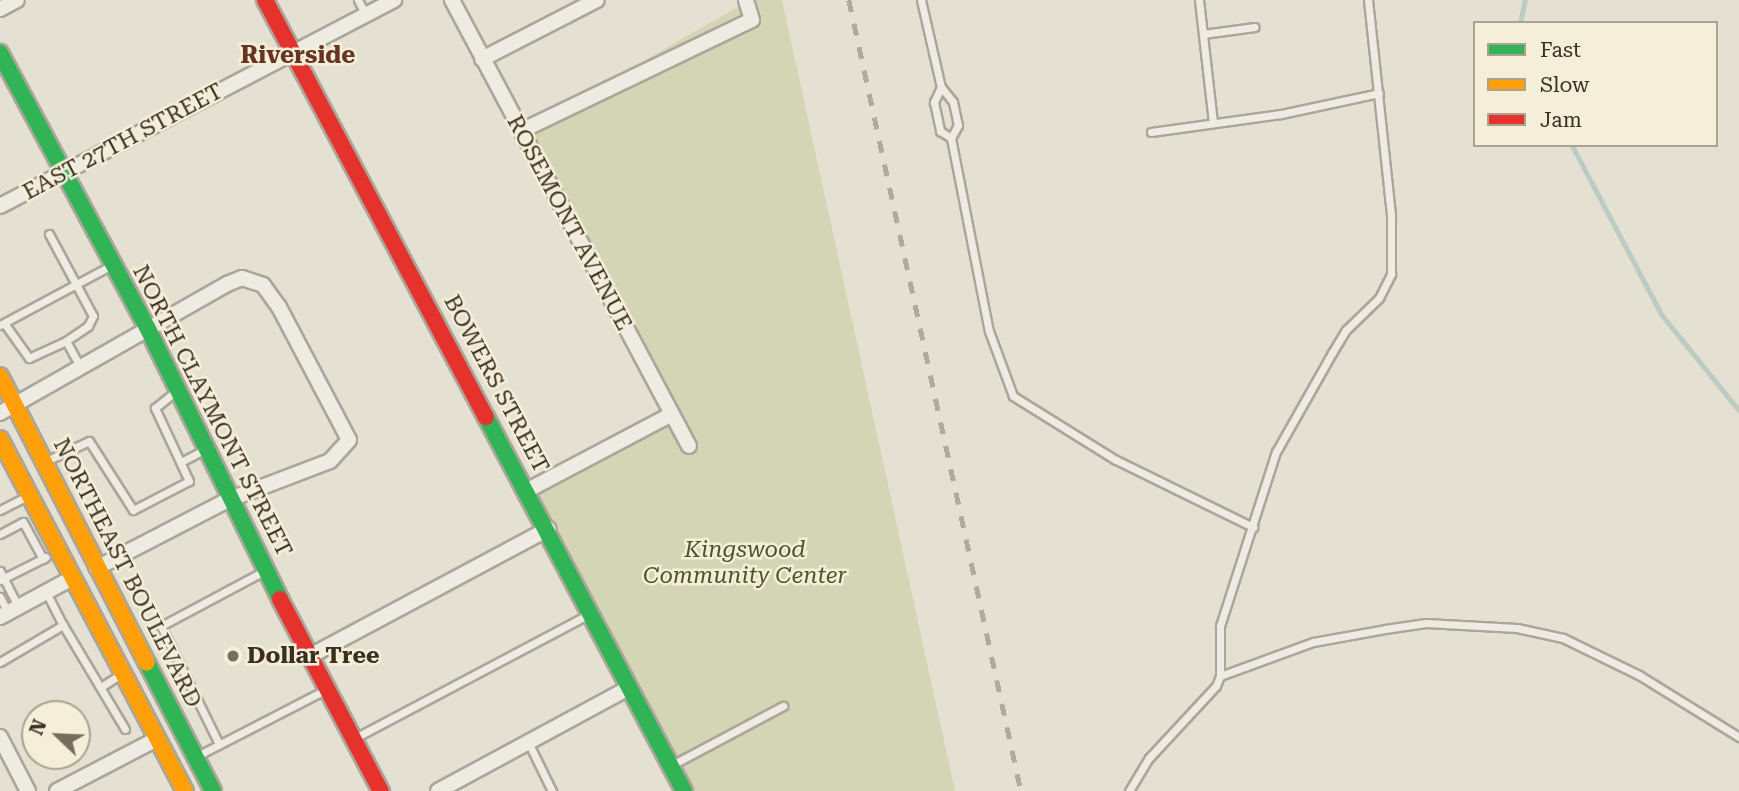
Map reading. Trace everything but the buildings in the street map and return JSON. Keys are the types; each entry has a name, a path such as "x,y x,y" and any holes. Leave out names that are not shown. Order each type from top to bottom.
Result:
{"street":[{"path":"0,9 17,0"},
{"name":"BOWERS STREET","path":"265,0 592,612 684,791"},
{"name":"EAST 27TH STREET","path":"0,206 64,175 394,0"},
{"name":"ROSEMONT AVENUE","path":"452,0 670,415 689,446"},
{"path":"482,59 597,0"},
{"path":"521,131 752,20 746,0"},
{"name":"NORTH CLAYMONT STREET","path":"0,53 148,329 228,500 312,655 381,791"},
{"path":"0,413 227,284 242,278 263,285 349,440 330,461 228,500 97,568"},
{"name":"NORTHEAST BOULEVARD","path":"0,376 213,791"},
{"path":"527,490 670,415"},
{"path":"2,450 29,495 185,791"},
{"path":"312,655 548,529"},
{"path":"9,612 72,578"},
{"path":"438,791 630,687"},
{"path":"0,737 28,791"},
{"path":"57,791 157,739"},
{"path":"173,768 193,791"}],"lane":[{"path":"358,0 366,15"},
{"path":"921,0 941,87 953,102 958,125 951,138 989,331 1003,381 1013,396 1116,460 1253,527"},
{"path":"1199,0 1213,122"},
{"path":"1129,791 1149,758 1208,698 1220,676 1220,626 1284,435 1346,330 1379,298 1391,274 1391,215 1368,0"},
{"path":"1203,34 1255,27"},
{"path":"941,87 934,102 940,131 951,138"},
{"path":"1151,131 1281,114 1379,93"},
{"path":"49,234 75,284 93,316 88,326 66,341 29,358 2,324 75,284 112,264"},
{"path":"66,341 81,369"},
{"path":"44,462 89,441 133,510 189,481 155,408 177,391"},
{"path":"181,462 204,450"},
{"path":"0,510 29,495"},
{"path":"0,534 23,522 43,559"},
{"path":"9,612 1,577 58,550"},
{"path":"219,744 161,626 266,570"},
{"path":"46,592 125,729"},
{"path":"0,597 9,612"},
{"path":"354,738 592,612"},
{"path":"1220,676 1314,642 1373,631 1426,623 1517,628 1563,638 1639,675 1739,737"},
{"path":"0,662 63,625"},
{"path":"101,687 122,673"},
{"path":"195,757 329,688"},
{"path":"671,765 783,706"},
{"path":"528,742 551,789 541,791"}],"green space":[{"name":"Kingswood Community Center","path":"750,0 782,0 955,791 688,791 531,496 672,418 521,131"}],"waterway":[{"path":"1520,21 1525,0"},
{"path":"1573,147 1662,315 1739,410"}],"railway":[{"path":"849,0 1021,791"}],"traffic: fast":[{"path":"0,53 148,329 280,599"},
{"path":"486,417 684,791"},
{"path":"147,663 213,791"}],"traffic: slow":[{"path":"0,376 147,663"},
{"path":"0,439 185,791"}],"traffic: jam":[{"path":"265,0 486,417"},
{"path":"280,599 381,791"}],"place":[{"name":"Dollar Tree","path":"233,656"}],"district":[{"name":"Riverside","path":"298,56"}]}
